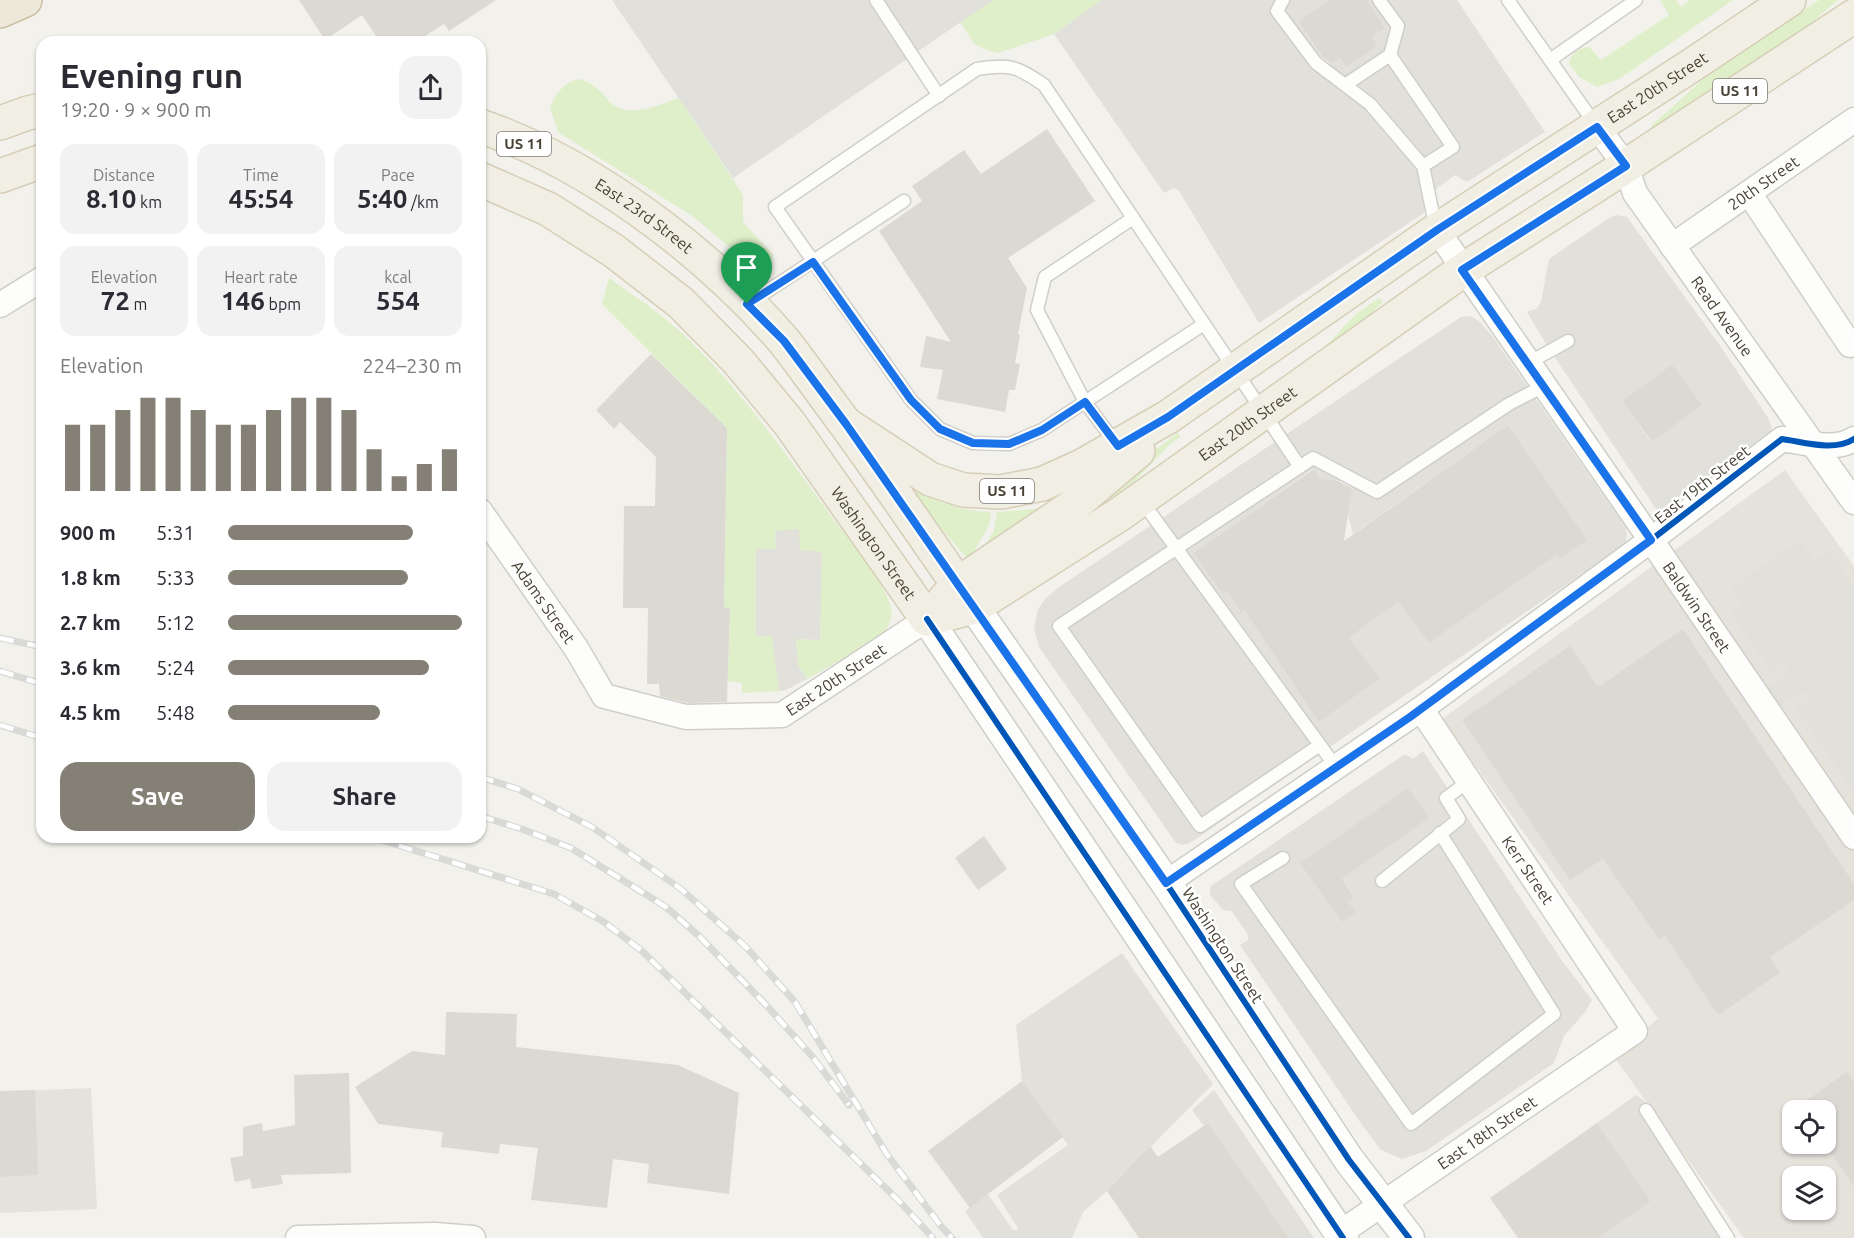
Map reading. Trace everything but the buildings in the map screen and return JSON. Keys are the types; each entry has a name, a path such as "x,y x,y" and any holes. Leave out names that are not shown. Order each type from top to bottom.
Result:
{"highway":[{"path":"0,11 25,0"}],"main road":[{"name":"East 20th Street","path":"1168,417 1437,230 1789,0"},
{"name":"East 20th Street","path":"927,619 1140,499 1462,270 1626,166 1854,16"},
{"path":"0,123 36,111"},
{"name":"East 23rd Street","path":"486,128 504,134 566,164 652,218 720,276 784,341"},
{"path":"0,176 36,163"},
{"name":"Washington Street","path":"486,182 548,209 615,251 681,303 738,361 790,424 927,619"},
{"name":"Washington Street","path":"784,341 846,424 966,596"},
{"path":"966,596 1132,457 1168,417"},
{"name":"US 11","path":"846,424 930,479 963,490 1002,492 1042,484 1082,466 1168,417"}],"street":[{"name":"20th Street","path":"1672,246 1854,120"},
{"name":"Read Avenue","path":"1597,127 1626,166 1635,193 1854,502"},
{"path":"1749,193 1850,345 1854,343"},
{"name":"Baldwin Street","path":"1437,230 1462,270 1651,540 1854,837"},
{"path":"0,305 36,283"},
{"name":"East 19th Street","path":"1166,883 1421,709 1651,540 1782,439 1814,444 1846,444 1854,439"},
{"name":"Adams Street","path":"486,520 576,648 604,696"},
{"name":"Washington Street","path":"966,596 1166,883 1349,1160 1409,1238"},
{"name":"East 20th Street","path":"604,696 686,717 783,715 927,619"},
{"name":"Washington Street","path":"927,619 1342,1236"},
{"name":"Kerr Street","path":"1421,709 1635,1031"},
{"name":"East 18th Street","path":"1342,1236 1383,1203 1635,1031"},
{"path":"298,1238 436,1236 473,1238"}],"lane":[{"path":"876,0 939,96"},
{"path":"1283,0 1277,11 1316,63 1370,104 1423,166 1437,230"},
{"path":"1345,85 1390,55 1398,27 1379,0"},
{"path":"1508,0 1597,127"},
{"path":"1550,60 1636,0"},
{"path":"1390,55 1453,147 1423,166"},
{"path":"1204,324 1042,430 1009,444 973,443 940,429 911,400 775,207 977,69 1001,65 1024,71 1044,85 1300,466"},
{"path":"747,304 904,201"},
{"path":"1118,446 1085,402 1037,309 1045,277 1133,218"},
{"path":"1528,363 1568,341"},
{"path":"1320,745 1200,826 1059,626 1313,458 1377,492 1509,404 1544,386"},
{"path":"1140,499 1336,767"},
{"path":"1382,881 1459,819 1446,798 1469,781"},
{"path":"1283,858 1241,884 1411,1124 1554,1014 1440,833"},
{"path":"1646,1110 1728,1238"}],"shaded area":[{"path":"612,0 993,0 733,178"},
{"path":"1102,0 1330,0 1298,21 1327,66 1340,58 1346,67 1378,46 1372,37 1385,28 1367,0 1457,0 1545,132 1467,182 1455,175 1425,197 1424,213 1259,323 1179,191 1174,188 1164,193 1054,34"},
{"path":"1617,215 1627,217 1721,347 1772,427 1770,432 1658,512 1527,312 1536,309 1541,302 1549,259 1609,218","holes":["1672,364 1702,405 1651,442 1622,401"]},
{"path":"1470,316 1479,321 1493,337 1626,528 1625,544 1199,837 1188,844 1176,843 1039,647 1034,629 1038,609 1046,598 1059,587 1461,317","holes":["1508,425 1586,540 1560,557 1558,554 1429,643 1398,602 1349,638 1379,680 1320,721 1244,610 1240,612 1227,592 1223,595 1195,553 1313,469 1319,478 1352,483 1348,515 1353,534"]},
{"path":"1785,470 1854,566 1854,1238 1744,1238 1612,1054 1658,1019 1442,719"},
{"path":"799,529 800,550 822,552 820,640 796,639 798,665 807,679 786,690 779,691 772,636 756,636 756,549 776,549 775,531"},
{"path":"1800,541 1814,559 1828,550 1854,587 1854,792 1796,708 1808,700 1809,695 1799,692 1779,710 1762,684 1770,685 1781,679 1788,667 1781,663 1772,672 1730,613 1741,606 1729,589"},
{"path":"1423,751 1563,962 1592,1000 1585,1012 1564,1036 1554,1063 1426,1151 1402,1159 1381,1150 1360,1122 1240,945 1248,940 1248,935 1232,911 1223,910 1210,895 1211,886 1405,754 1413,759","holes":["1408,788 1428,818 1342,879 1354,897 1348,902 1355,912 1301,863"]},
{"path":"1122,953 1213,1084 1107,1191 1083,1212 1072,1238 983,1238 965,1211 988,1194 1013,1230 1016,1230 1018,1228 997,1195 1068,1145 1022,1081 1016,1025"},
{"path":"91,1088 97,1209 0,1213 0,1092"},
{"path":"1214,1090 1314,1238 1289,1238 1208,1123 1204,1126 1192,1110"},
{"path":"1636,1095 1651,1106 1735,1238 1598,1238 1651,1201 1597,1123"}],"green space":[{"path":"993,0 1102,0 1054,34 998,53 983,49 974,43 960,22"},
{"path":"1660,0 1676,0 1681,7 1690,0 1733,0 1619,79 1597,87 1579,77 1569,63 1574,53 1589,47 1601,60 1669,15"},
{"path":"1819,0 1838,0 1808,26 1653,130 1651,129 1652,125 1708,75"},
{"path":"578,79 592,85 608,100 624,110 642,110 679,98 743,195 743,222 773,255 770,266 760,273 694,217 558,132 550,107 561,90"},
{"path":"609,278 655,311 688,339 717,369 770,434 883,588 892,616 881,637 807,679 798,665 796,639 820,640 821,552 800,551 775,531 776,549 756,549 756,636 772,636 779,691 742,693 742,683 728,681 730,608 724,607 727,428 602,304"},
{"path":"1379,298 1383,302 1362,322 1320,352 1356,314"},
{"path":"1178,433 1180,437 1170,444 1134,482 1107,501 1103,496 1151,453"},
{"path":"911,490 960,508 991,512 988,527 975,550 972,564 913,496"},
{"path":"1047,508 983,548 994,531 997,512"}],"railway":[{"path":"0,638 36,646"},
{"path":"0,671 36,682"},
{"path":"0,725 36,736"},
{"path":"486,779 518,789 592,827 681,889 746,947 795,1002 886,1153 952,1238"},
{"path":"486,818 571,848 666,907 699,936 768,1007 811,1055 849,1105"},
{"path":"391,843 554,894 604,922 642,951 899,1201 933,1238"}],"cycle path":[{"path":"1166,883 1421,709 1651,540 1782,439 1828,446 1854,439"},
{"path":"974,607 1166,883 1349,1160 1409,1238"},
{"path":"927,619 1343,1238"}],"route":[{"path":"1597,127 1626,166 1462,270 1651,540 1410,717 1166,883 846,424 784,341 747,304 813,262 911,400 940,429 973,443 1009,444 1042,430 1085,402 1118,446 1168,417 1437,230 1597,127"}]}
